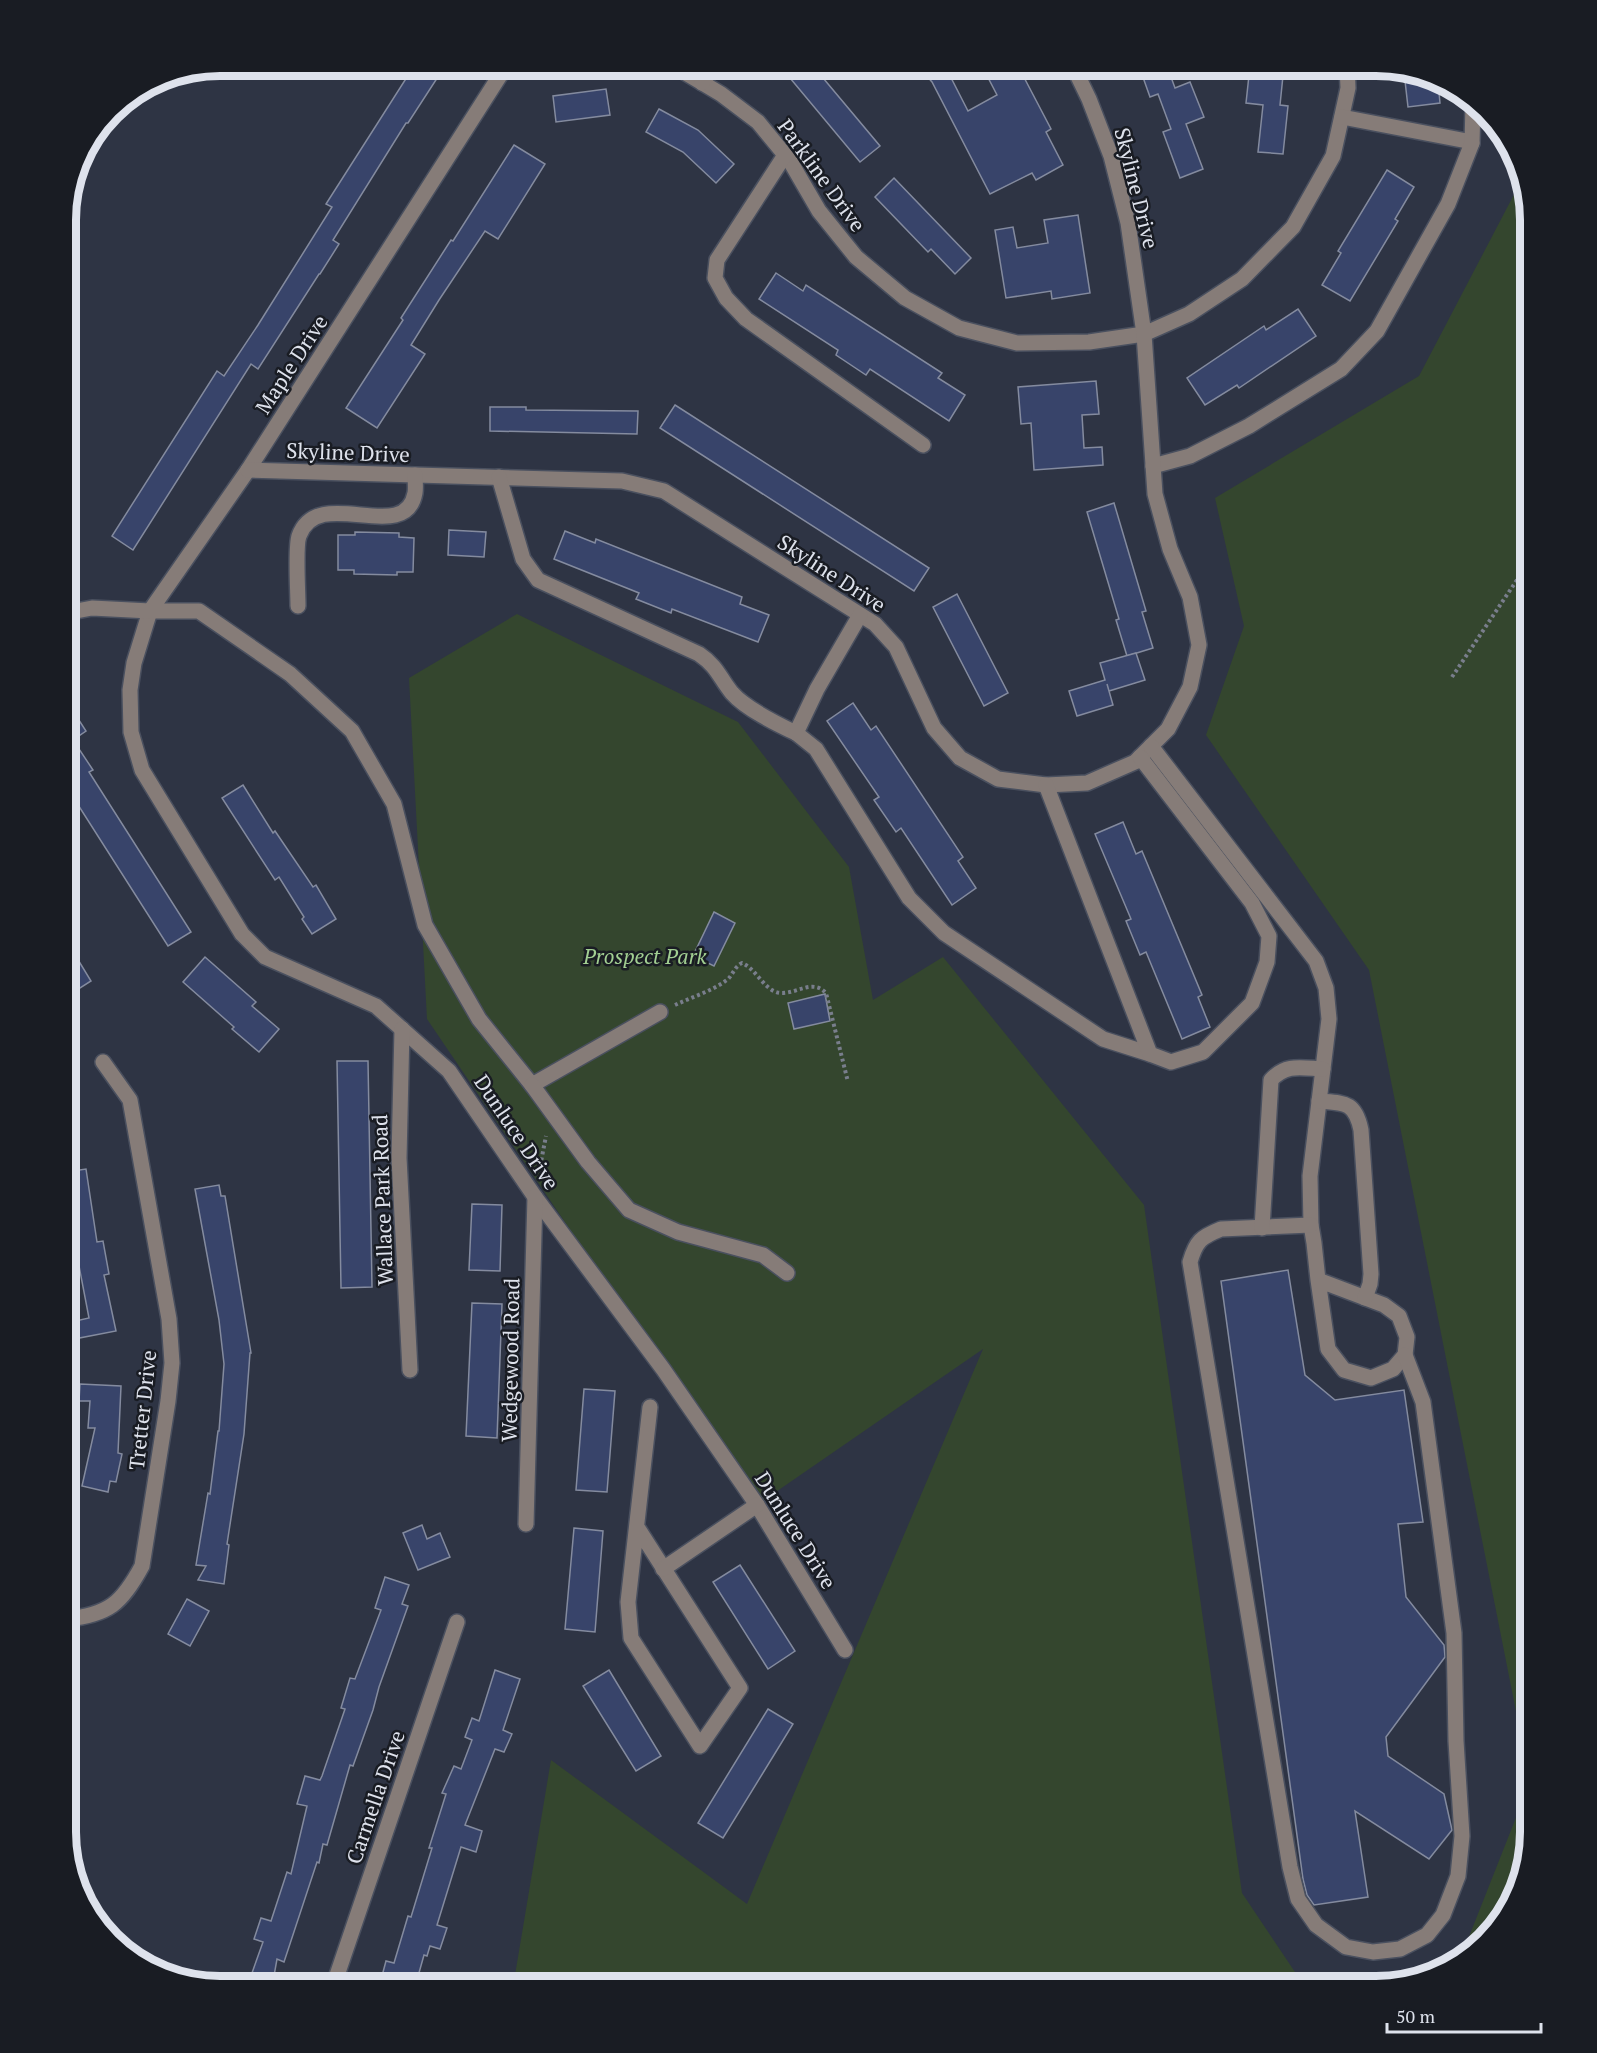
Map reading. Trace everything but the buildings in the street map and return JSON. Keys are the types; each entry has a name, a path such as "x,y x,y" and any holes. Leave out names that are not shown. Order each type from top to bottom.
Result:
{"street":[{"name":"Maple Drive","path":"130,690 134,663 150,611 248,470 499,76"},
{"name":"Parkline Drive","path":"691,76 721,94 758,122 785,154 819,211 856,257 905,298 959,328 1017,343 1089,342 1144,334 1189,314 1242,279 1293,227 1333,156 1348,88 1347,77"},
{"path":"702,83 707,76"},
{"name":"Skyline Drive","path":"248,470 622,481 664,491 875,624 896,647 934,728 960,758 998,779 1046,785 1087,783 1135,762 1168,729 1190,687 1199,645 1190,597 1170,549 1155,494 1144,334 1128,223 1111,156 1078,77"},
{"path":"1153,465 1190,456 1249,426 1341,369 1377,331 1448,204 1472,143 1473,114"},
{"path":"1342,117 1472,143"},
{"path":"785,154 717,260 715,278 726,298 746,319 922,445"},
{"path":"298,606 298,538 307,522 320,514 335,513 397,516 409,507 415,495 415,475"},
{"path":"499,477 523,558 538,580 699,654 713,664 733,695 749,707 796,733 816,749 909,898 944,933 1103,1039 1171,1062 1203,1052 1252,1003 1267,962 1269,936 1251,903 1140,757"},
{"path":"77,611 92,608 199,611 290,674 352,731 394,804 425,925 479,1019 532,1085 588,1162 629,1210 678,1232 763,1255 787,1273"},
{"path":"796,733 817,689 860,615"},
{"name":"Dunluce Drive","path":"130,690 131,732 142,770 242,934 265,957 376,1006 449,1071 535,1197 663,1369 758,1505 845,1650"},
{"path":"1151,746 1316,961 1326,988 1329,1019 1310,1176 1311,1225 1328,1349 1344,1370 1371,1378 1393,1370 1405,1355"},
{"path":"1046,785 1150,1053"},
{"path":"532,1085 660,1012"},
{"name":"Wallace Park Road","path":"402,1029 399,1158 410,1370"},
{"name":"Tretter Drive","path":"76,1618 87,1617 113,1606 130,1589 142,1566 172,1363 169,1318 130,1100 103,1062"},
{"path":"1262,1228 1271,1080 1279,1071 1290,1068 1323,1069"},
{"path":"1319,1101 1344,1103 1351,1107 1358,1117 1361,1130 1371,1274 1365,1298"},
{"name":"Wedgewood Road","path":"526,1524 535,1197"},
{"path":"1311,1225 1221,1229 1195,1244 1190,1262 1290,1868 1298,1899 1316,1925 1346,1947 1373,1952 1400,1949 1427,1935 1443,1915 1458,1876 1462,1836 1456,1741 1454,1633 1423,1402 1405,1355 1407,1337 1399,1316 1384,1305 1318,1280"},
{"path":"637,1527 740,1688 700,1746 631,1638 628,1602 650,1407"},
{"path":"663,1569 758,1505"},
{"name":"Carmella Drive","path":"337,1976 457,1622"}],"path":[{"path":"1452,677 1520,576"},
{"path":"660,1012 719,985 730,978 736,966 742,963 773,991 782,993 813,986 821,988 826,993 848,1083"},
{"path":"535,1197 551,1110"}],"green space":[{"path":"1517,189 1520,211 1520,1732 1369,970 1206,735 1244,626 1215,498 1419,376"},
{"name":"Prospect Park","path":"517,614 738,722 849,867 873,1000 943,957 1144,1205 1242,1893 1298,1976 515,1976 551,1760 747,1904 983,1349 757,1505 427,1019 409,678"},
{"path":"1520,1807 1519,1851 1510,1887 1491,1920 1465,1946"}]}
